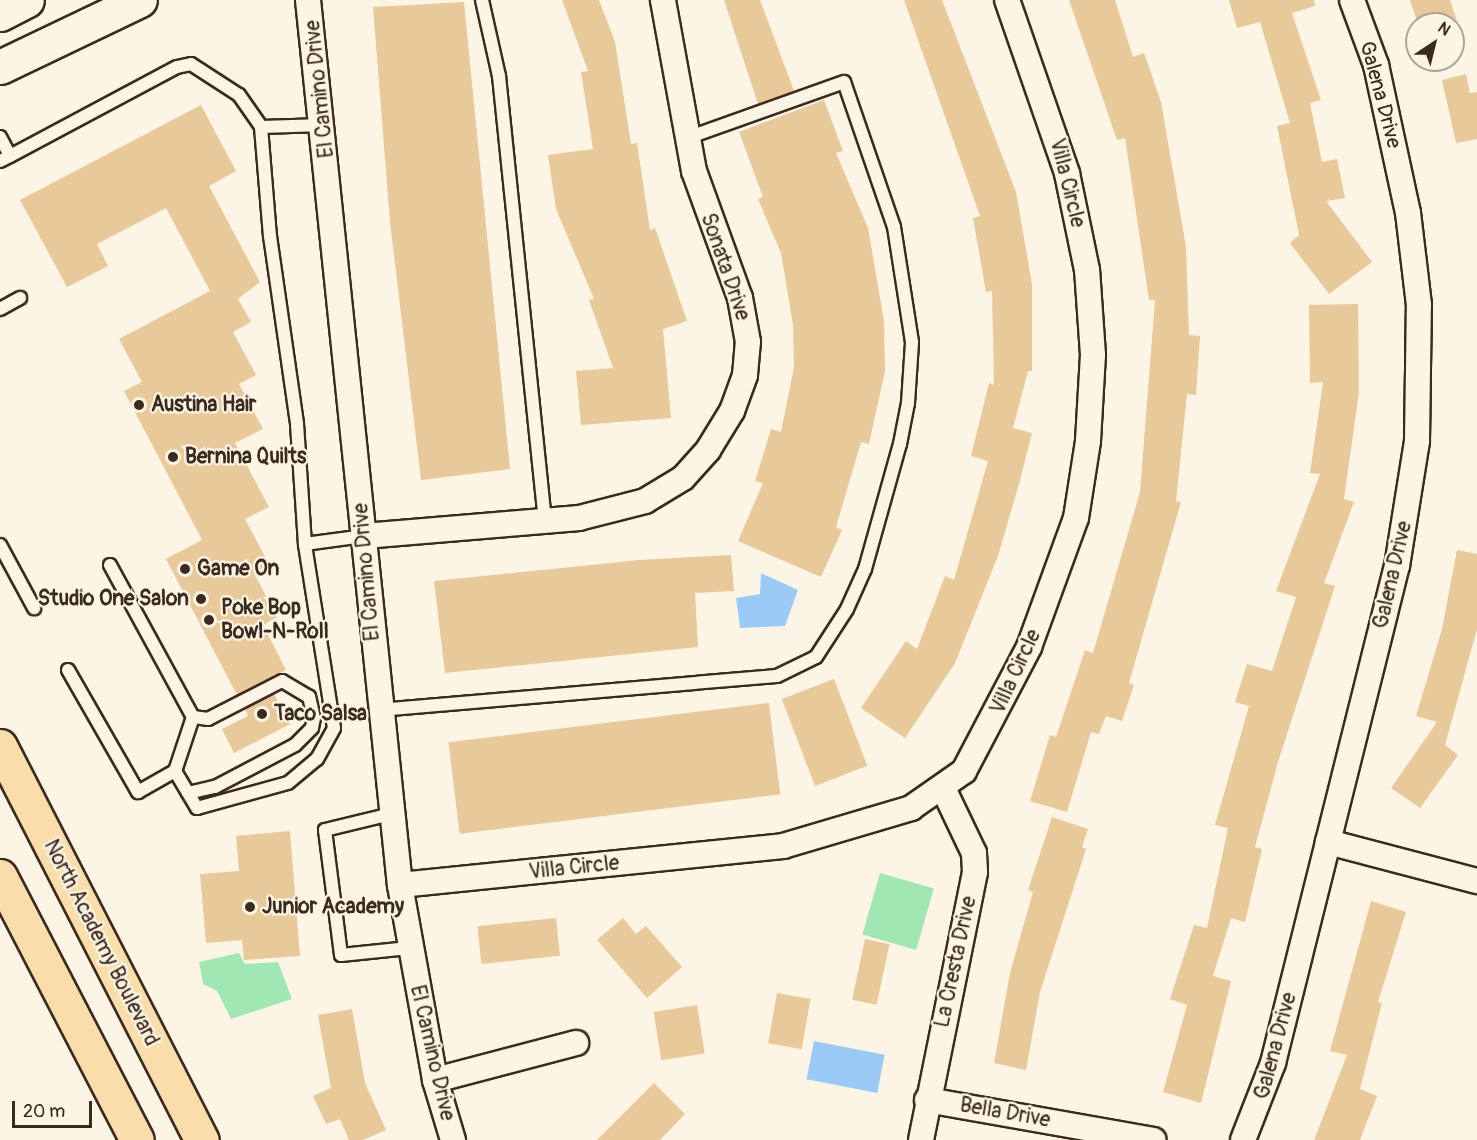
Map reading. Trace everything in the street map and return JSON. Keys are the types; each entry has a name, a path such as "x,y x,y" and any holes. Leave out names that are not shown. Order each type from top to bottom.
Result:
{"highway":[{"name":"North Academy Boulevard","path":"0,746 202,1140"},
{"path":"0,876 137,1140"}],"street":[{"path":"0,14 27,0"},
{"name":"El Camino Drive","path":"308,0 324,124 379,710 400,885 409,948 435,1080 453,1140"},
{"name":"Sonata Drive","path":"364,536 579,518 645,501 674,484 708,450 732,411 745,375 748,342 740,298 704,205 687,138 674,44 663,0"},
{"name":"Villa Circle","path":"400,885 783,846 911,808 944,790 964,771 984,742 1029,647 1076,518 1088,441 1093,355 1087,270 1067,173 1007,0"},
{"name":"Galena Drive","path":"1244,1140 1273,1063 1397,566 1410,495 1418,394 1419,305 1408,213 1376,65 1352,0"},
{"path":"0,68 130,2"},
{"name":"La Cresta Drive","path":"921,1140 927,1100 975,872 974,853 944,790"},
{"path":"1328,842 1477,880"},
{"path":"435,1080 576,1043"},
{"name":"Bella Drive","path":"927,1100 1153,1140"}],"lane":[{"path":"482,0 499,76 545,521"},
{"path":"0,137 5,158 177,67 191,64 239,95 261,127 270,236 297,424 305,544 332,688 332,738 311,766 288,783 197,808 175,771"},
{"path":"379,710 777,676 816,657 848,609 865,569 900,444 908,403 912,342 894,227 844,82 687,138"},
{"path":"261,127 324,124"},
{"path":"0,309 20,297"},
{"path":"305,544 364,536"},
{"path":"0,545 34,608"},
{"path":"68,670 138,792 175,771 193,717 110,565"},
{"path":"188,793 215,787 295,744 312,728 314,718 309,697 282,681 208,718 193,717"},
{"path":"391,814 325,830 341,955 409,948"}],"green space":[{"path":"880,873 934,888 916,950 862,935"},
{"path":"239,953 245,964 278,962 292,999 231,1019 217,991 203,984 199,962"}],"water":[{"path":"761,573 798,590 785,626 740,628 736,598 760,594"},
{"path":"814,1041 885,1055 877,1093 807,1079"}],"building":[{"path":"562,0 599,0 615,42 631,144 637,143 650,230 655,228 687,321 663,329 671,418 581,425 576,371 613,368 589,300 594,299 556,209 548,155 593,149 581,72 588,71"},
{"path":"724,0 760,0 794,91 758,104"},
{"path":"904,0 942,0 1016,192 1032,284 1032,371 1028,371 1013,428 1032,433 1019,484 998,556 955,663 905,738 861,708 906,641 917,649 945,576 954,580 988,461 971,456 989,383 994,385 992,291 986,292 973,218 980,216"},
{"path":"1069,0 1115,0 1133,57 1144,53 1161,102 1186,247 1189,335 1200,336 1196,395 1187,394 1176,501 1181,502 1129,683 1134,685 1122,721 1106,716 1099,734 1091,732 1067,812 1030,801 1050,735 1056,737 1085,650 1093,653 1140,492 1155,300 1149,300 1125,138 1117,140"},
{"path":"1229,0 1314,0 1315,6 1292,13 1321,100 1310,103 1322,162 1337,159 1345,198 1326,201 1372,262 1329,294 1290,243 1299,235 1277,126 1290,123 1260,22 1237,28"},
{"path":"1410,0 1450,0 1454,12 1414,12"},
{"path":"464,2 510,469 421,480 390,222 373,7"},
{"path":"1466,74 1470,93 1477,92 1477,139 1456,143 1442,80"},
{"path":"824,100 843,151 836,153 868,228 884,321 885,371 869,444 861,442 836,527 842,530 821,577 738,541 763,483 755,481 771,429 781,432 794,367 793,325 781,253 758,199 763,197 739,132"},
{"path":"201,105 236,171 209,186 260,282 238,299 251,322 233,332 256,375 239,384 263,429 235,443 269,507 245,519 269,564 254,573 277,617 263,625 286,670 237,695 166,559 202,540 124,391 142,382 119,339 210,291 166,208 97,244 108,266 67,287 20,200"},
{"path":"1358,304 1359,392 1344,499 1354,502 1324,583 1335,586 1278,762 1255,847 1262,849 1245,922 1231,918 1213,976 1231,981 1201,1103 1163,1092 1187,1005 1170,999 1194,925 1207,928 1228,828 1215,825 1249,706 1235,702 1247,664 1272,671 1296,597 1276,591 1320,474 1310,473 1323,382 1310,383 1309,305"},
{"path":"1457,550 1477,554 1477,629 1445,745 1458,755 1420,808 1391,788 1437,722 1416,716 1442,629"},
{"path":"731,555 734,591 695,593 698,647 445,673 434,581 639,560"},
{"path":"834,679 867,766 815,786 782,699"},
{"path":"274,694 290,724 234,753 222,729 248,716 245,709"},
{"path":"769,703 780,794 460,834 448,742"},
{"path":"1052,817 1088,829 1082,847 1086,849 1040,992 1026,1070 994,1063 1010,973 1033,892 1028,890"},
{"name":"Junior Academy","path":"290,831 300,956 244,960 242,940 206,943 200,874 239,871 236,836"},
{"path":"1371,901 1406,912 1378,1002 1382,1003 1360,1089 1377,1096 1360,1140 1314,1140 1347,1055 1330,1051"},
{"path":"556,918 560,956 481,964 477,926"},
{"path":"623,918 636,934 646,926 682,967 647,998 597,940"},
{"path":"865,939 889,944 877,1005 852,1000"},
{"path":"777,993 810,999 802,1049 768,1043"},
{"path":"697,1005 705,1053 661,1060 654,1012"},
{"path":"352,1009 365,1083 386,1130 363,1140 349,1140 340,1119 326,1124 313,1096 331,1088 318,1015"},
{"path":"654,1083 685,1114 660,1140 597,1140"}],"place":[{"name":"Austina Hair","path":"139,405"},
{"name":"Bernina Quilts","path":"173,457"},
{"name":"Game On","path":"185,569"},
{"name":"Studio One Salon","path":"201,599"},
{"name":"Poke Bop Bowl-N-Roll","path":"209,620"},
{"name":"Taco Salsa","path":"262,714"},
{"name":"Junior Academy","path":"250,907"}]}
